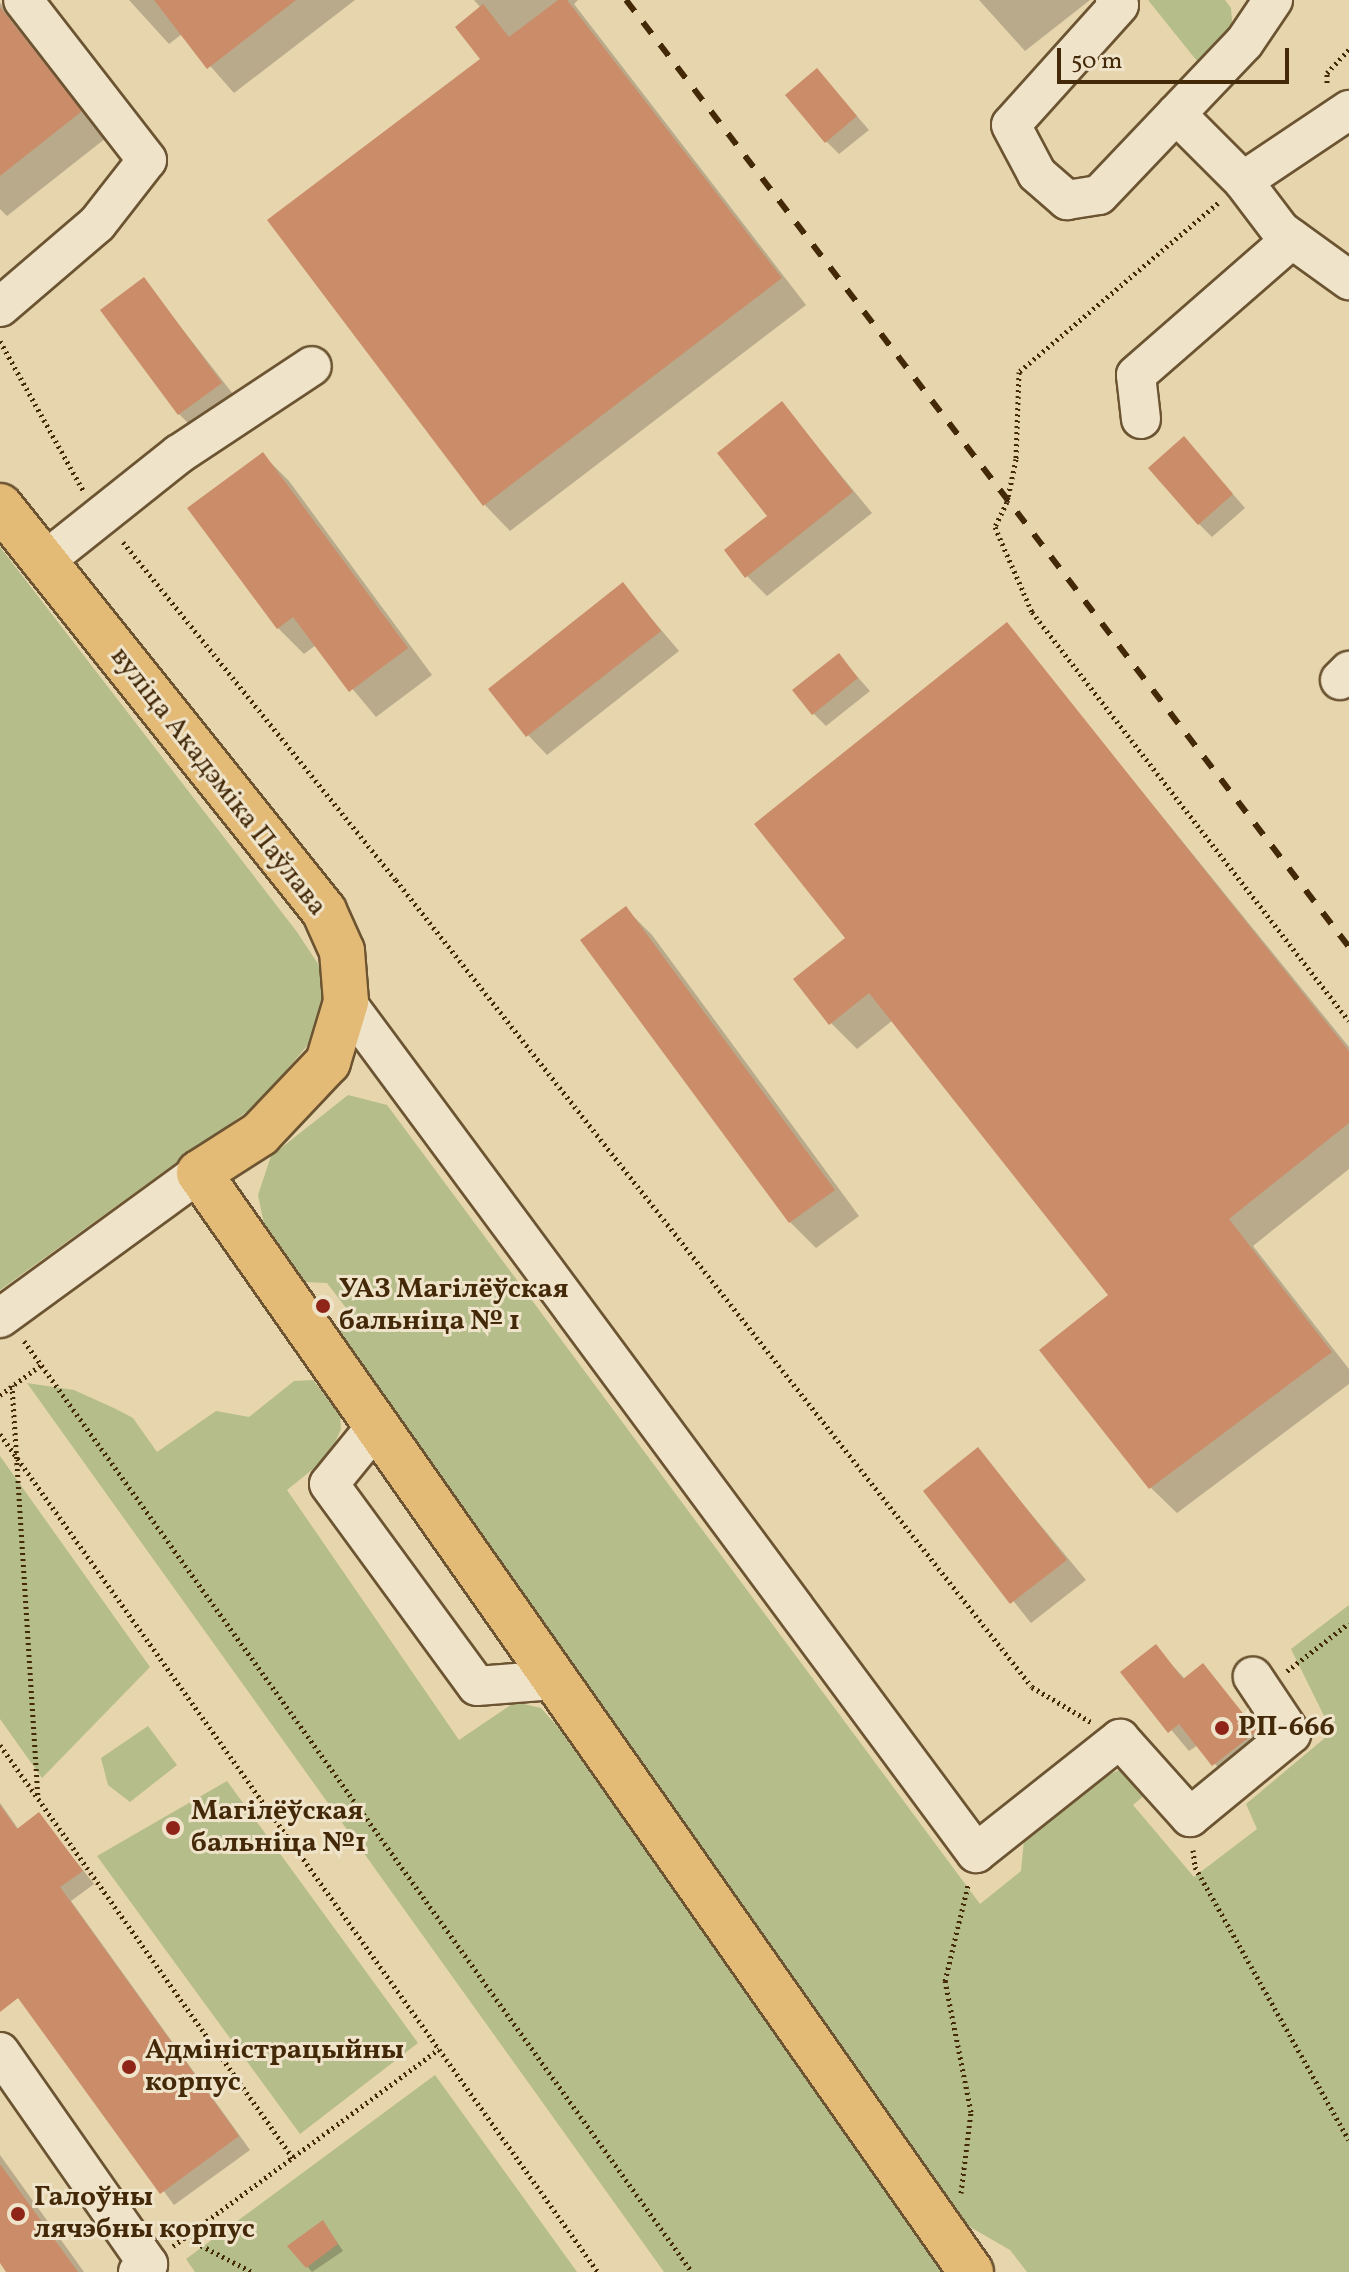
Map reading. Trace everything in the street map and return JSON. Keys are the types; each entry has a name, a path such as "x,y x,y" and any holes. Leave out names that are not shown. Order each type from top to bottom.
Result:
{"main road":[{"name":"вуліца Акадэміка Паўлава","path":"0,506 42,563 324,911 342,951 346,1002 328,1062 260,1134 199,1173"},
{"path":"199,1173 963,2261"}],"lane":[{"path":"0,307 97,224 147,160 23,0"},
{"path":"1115,0 1119,5 1011,125 1030,162 1067,200 1099,195 1244,43 1273,0"},
{"path":"1243,181 1349,110"},
{"path":"1176,114 1243,181 1292,239 1349,280"},
{"path":"1141,419 1136,375 1292,239"},
{"path":"42,563 179,454 312,366"},
{"path":"346,1002 976,1853 1120,1739 1190,1817 1291,1734 1258,1684"},
{"path":"2,1316 199,1173"},
{"path":"378,1424 329,1484 477,1686 554,1680"},
{"path":"0,2052 147,2269"}],"path":[{"path":"1243,181 1103,306 1064,329 1019,372 1016,459 1007,502 995,527 1032,612 1349,1021"},
{"path":"0,340 102,516 396,880 1032,1687 1120,1739"},
{"path":"2,1316 41,1365 692,2272"},
{"path":"0,1395 41,1365"},
{"path":"12,1385 38,1798"},
{"path":"0,1434 598,2272"},
{"path":"1258,1684 1349,1623"},
{"path":"0,1745 293,2158"},
{"path":"1190,1817 1195,1867 1349,2140"},
{"path":"963,2261 971,2112 945,1981 976,1853"},
{"path":"147,2269 185,2237 439,2049"},
{"path":"185,2237 252,2272"}],"green space":[{"path":"1148,0 1225,0 1231,8 1233,31 1201,66"},
{"path":"0,547 297,932 322,970 325,988 311,1041 260,1102 0,1290"},
{"path":"348,1095 387,1105 980,1904 1021,1871 1024,1840 1099,1779 1124,1768 1153,1788 1133,1805 1194,1877 1257,1829 1246,1804 1332,1732 1291,1649 1349,1605 1349,2272 1027,2272 1010,2250 958,2220 337,1334 353,1317 327,1283 303,1282 265,1229 258,1195 271,1156"},
{"path":"313,1380 340,1415 341,1429 329,1456 287,1490 459,1740 515,1702 541,1708 557,1726 945,2272 664,2272 27,1383 74,1390 133,1418 157,1452 216,1411 249,1417 294,1381"},
{"path":"0,1456 150,1667 42,1778 0,1719"},
{"path":"148,1726 177,1765 130,1802 108,1785 101,1758"},
{"path":"227,1781 418,2043 300,2134 97,1856"},
{"path":"435,2075 577,2272 195,2272 186,2259"}],"building":[{"path":"154,0 296,0 207,69"},
{"path":"558,0 567,0 782,278 483,506 267,220 480,59 455,27 483,4 509,37"},
{"path":"0,7 82,111 0,176"},
{"path":"817,68 857,116 825,143 785,95"},
{"path":"144,277 222,383 178,415 100,310"},
{"path":"782,401 853,492 745,578 724,550 767,516 717,453"},
{"path":"1184,436 1233,494 1198,525 1148,468"},
{"path":"263,452 408,648 349,692 293,617 277,629 187,508"},
{"path":"623,582 661,631 526,737 488,689"},
{"path":"1007,622 1349,1051 1349,1123 1229,1219 1332,1352 1149,1489 1039,1350 1108,1295 869,993 829,1025 793,979 845,938 754,824"},
{"path":"839,653 858,678 812,715 792,690"},
{"path":"626,906 835,1190 789,1223 580,940"},
{"path":"978,1447 1067,1560 1010,1604 923,1491"},
{"path":"1156,1644 1183,1679 1203,1663 1257,1731 1212,1766 1179,1724 1168,1733 1120,1672"},
{"name":"Адміністрацыйны корпус","path":"0,1805 17,1829 39,1812 83,1871 60,1887 239,2136 160,2194 18,1998 0,2012"},
{"name":"Галоўны лячэбны корпус","path":"0,2164 78,2272 6,2272 0,2263"},
{"path":"323,2220 338,2244 306,2268 287,2246"}],"railway":[{"path":"626,0 1349,947"}],"place":[{"name":"УАЗ Магілёўская бальніца № 1","path":"323,1306"},
{"name":"РП-666","path":"1222,1728"},
{"name":"Магілёўская бальніца №1","path":"173,1828"},
{"name":"Адміністрацыйны корпус","path":"129,2067"},
{"name":"Галоўны лячэбны корпус","path":"18,2214"}]}
